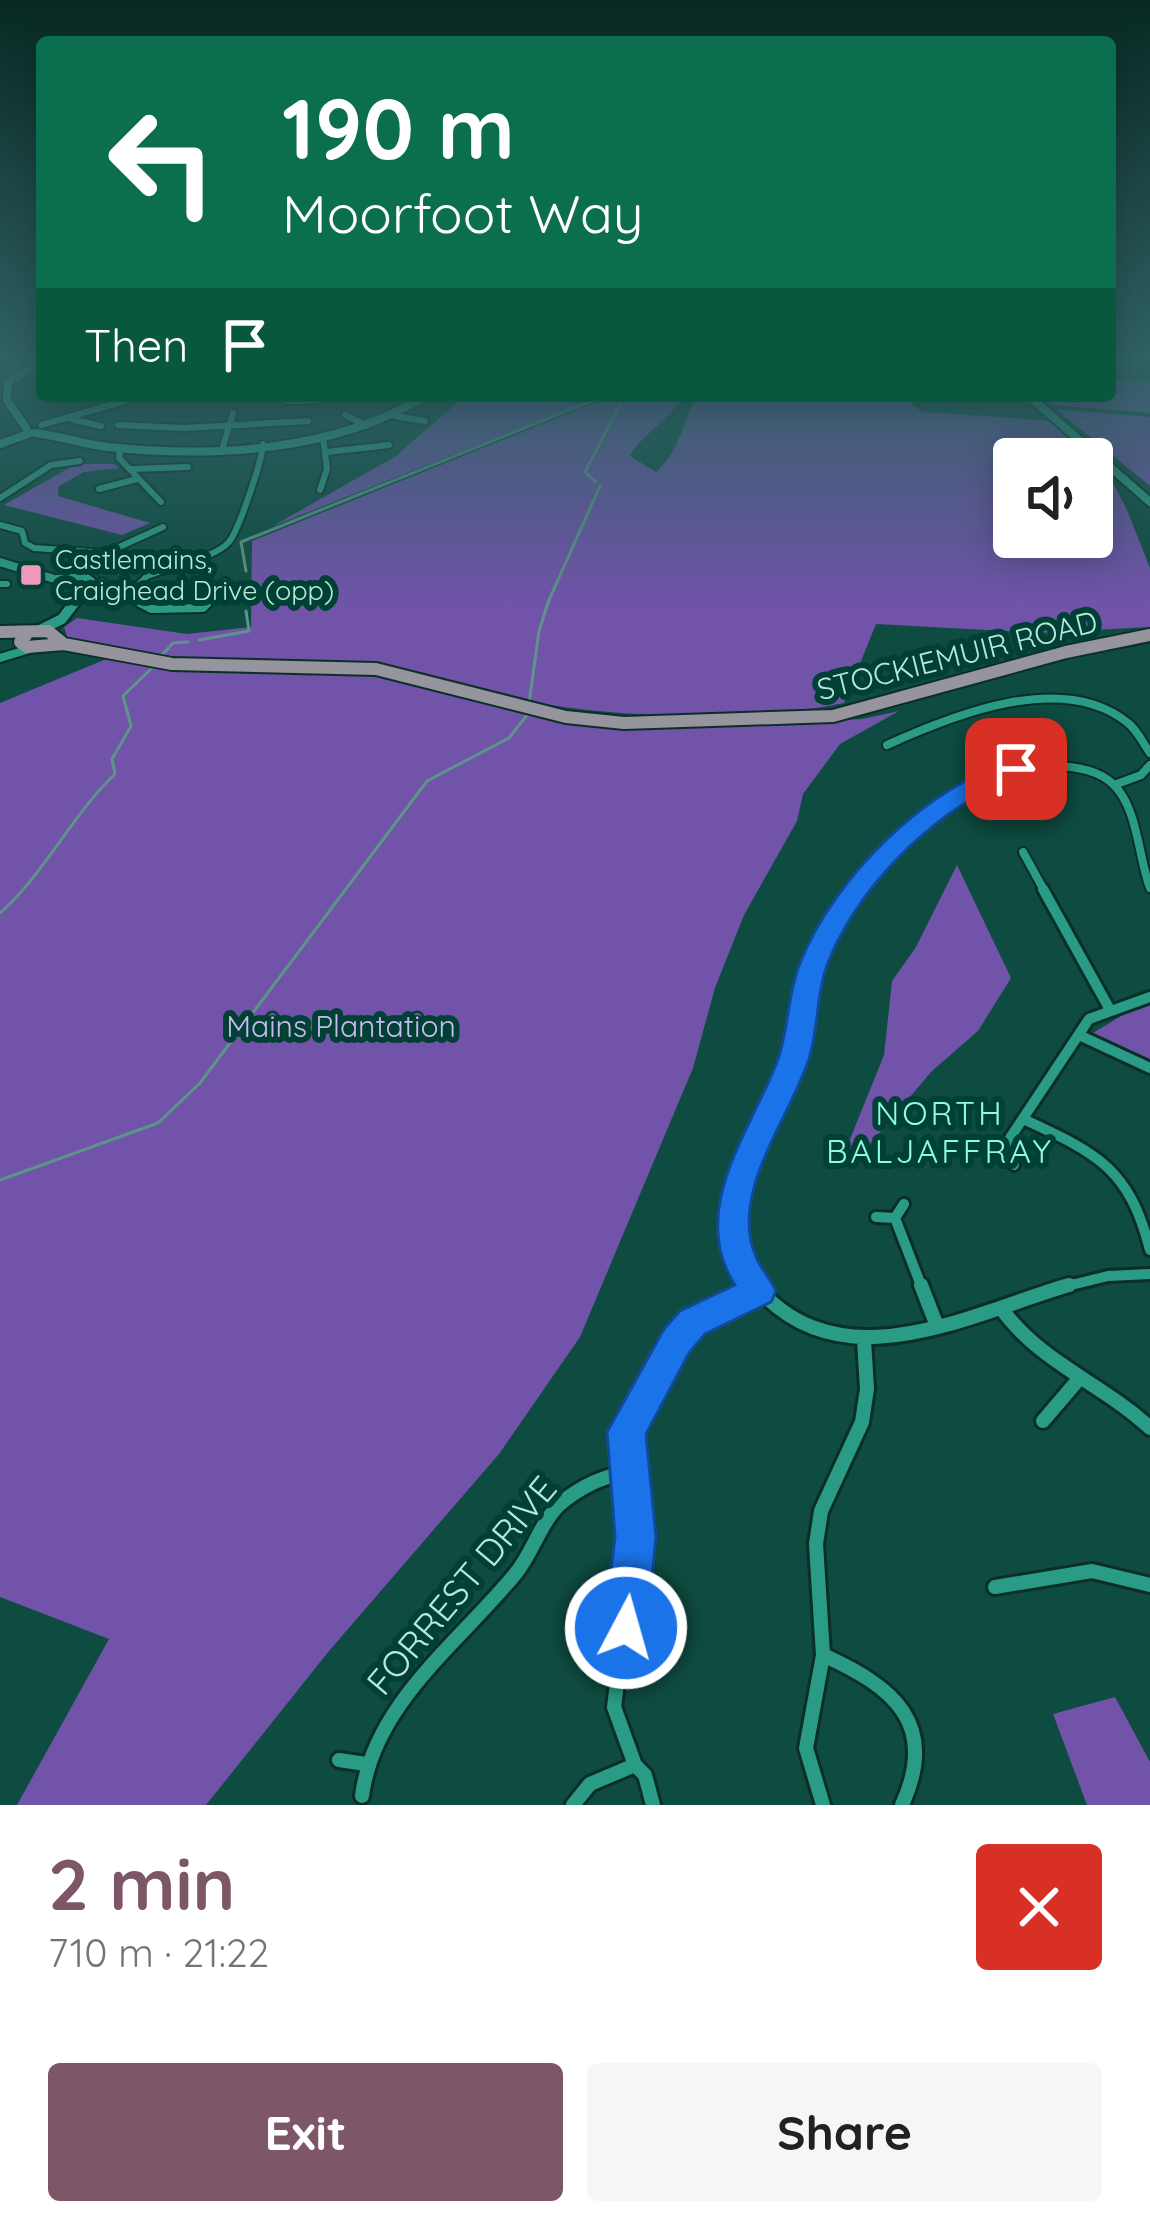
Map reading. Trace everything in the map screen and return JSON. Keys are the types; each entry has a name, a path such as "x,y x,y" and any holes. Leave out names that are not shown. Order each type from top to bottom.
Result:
{"main road":[{"name":"STOCKIEMUIR ROAD","path":"35,637 172,664 376,669 566,717 624,723 833,716 1066,652 1150,634"}],"street":[{"path":"86,440 121,448 295,440"},
{"path":"224,446 226,440"},
{"path":"324,440 327,452 321,487 333,484"},
{"path":"1079,440 1150,502"},
{"path":"327,452 372,442 389,445"},
{"path":"194,560 209,574 207,610 161,610 137,605 129,597 143,579 221,548 236,535 242,506 261,472 262,444"},
{"path":"121,448 118,456 132,469 144,492 160,502"},
{"path":"0,498 51,465 80,461"},
{"path":"132,469 188,466"},
{"path":"99,489 137,478"},
{"path":"0,525 22,531 25,543 34,548 106,553"},
{"path":"3,658 70,611 76,582 106,553 163,527"},
{"path":"0,562 76,582"},
{"path":"887,745 965,712 1071,699 1130,720 1150,753"},
{"path":"1150,887 1121,794 1114,785 1083,769 1051,765 1016,769 978,782 934,809 892,848 836,921 815,960 802,1001 795,1056 733,1202 738,1260 759,1291 789,1316 839,1336 901,1337 1112,1276 1150,1274"},
{"path":"1114,785 1141,775 1150,765"},
{"path":"1023,852 1109,1008"},
{"path":"982,1149 1006,1144 1089,1019 1150,997"},
{"path":"1079,1035 1150,1068"},
{"path":"1023,1119 1091,1152 1121,1173 1138,1201 1150,1250"},
{"path":"1006,1144 1014,1165"},
{"path":"896,1218 904,1204"},
{"path":"876,1216 896,1218"},
{"path":"896,1218 937,1326"},
{"path":"653,1805 614,1707 635,1537 626,1432 676,1341 693,1323 759,1291"},
{"path":"1001,1308 1030,1349 1133,1410 1150,1428"},
{"path":"823,1805 805,1754 805,1721 823,1655 816,1544 821,1510 862,1421 867,1389 864,1340"},
{"path":"1043,1421 1078,1380"},
{"name":"FORREST DRIVE","path":"362,1796 366,1764 386,1720 520,1570 556,1507 594,1480 626,1472"},
{"path":"995,1587 1050,1571 1084,1568 1150,1585"},
{"path":"823,1655 862,1670 893,1693 915,1733 916,1766 902,1805"},
{"path":"339,1760 366,1764"},
{"path":"573,1805 576,1794 595,1780 635,1765"}],"green space":[{"path":"414,440 490,440 273,526 396,456"},
{"name":"Mains Plantation","path":"502,440 642,440 630,456 656,472 678,440 993,440 993,558 1113,558 1113,483 1150,568 1150,627 1040,633 876,624 844,703 810,709 686,716 602,711 529,701 394,666 386,672 605,725 754,725 862,719 899,711 840,744 803,794 797,821 744,915 715,988 693,1068 580,1337 499,1454 329,1651 206,1805 17,1805 109,1639 0,1597 0,703 111,657 140,660 67,637 64,627 77,618 187,634 251,627 252,541"},
{"path":"1113,440 1150,440 1150,486 1113,456"},
{"path":"76,464 119,468 84,472 59,486 58,496 150,523 122,535 4,505"},
{"path":"957,865 1011,978 978,1031 932,1071 858,1158 846,1149 884,1055 892,981 916,947"},
{"path":"1150,1005 1150,1059 1093,1033 1126,1013"},
{"path":"1115,1697 1150,1762 1150,1805 1087,1805 1053,1714"}],"waterway":[{"path":"246,571 241,542 494,440"},
{"path":"596,482 585,472 601,440"},
{"path":"529,703 539,631 549,600 600,486"},
{"path":"199,640 249,631 246,611"},
{"path":"161,656 173,643 188,642"},
{"path":"0,913 115,774 112,759 131,726 123,696 154,666"},
{"path":"0,1180 158,1123 200,1083 427,781 509,738 527,715"}],"place":[{"name":"Castlemains, Craighead Drive (opp)","path":"31,575"}],"district":[{"name":"NORTH BALJAFFRAY","path":"940,1131"}],"route":[{"path":"626,1628 635,1537 626,1432 676,1341 693,1323 759,1291 738,1260 733,1202 795,1056 802,1001 815,960 836,921 892,848 934,809 978,782 1016,769"}]}
